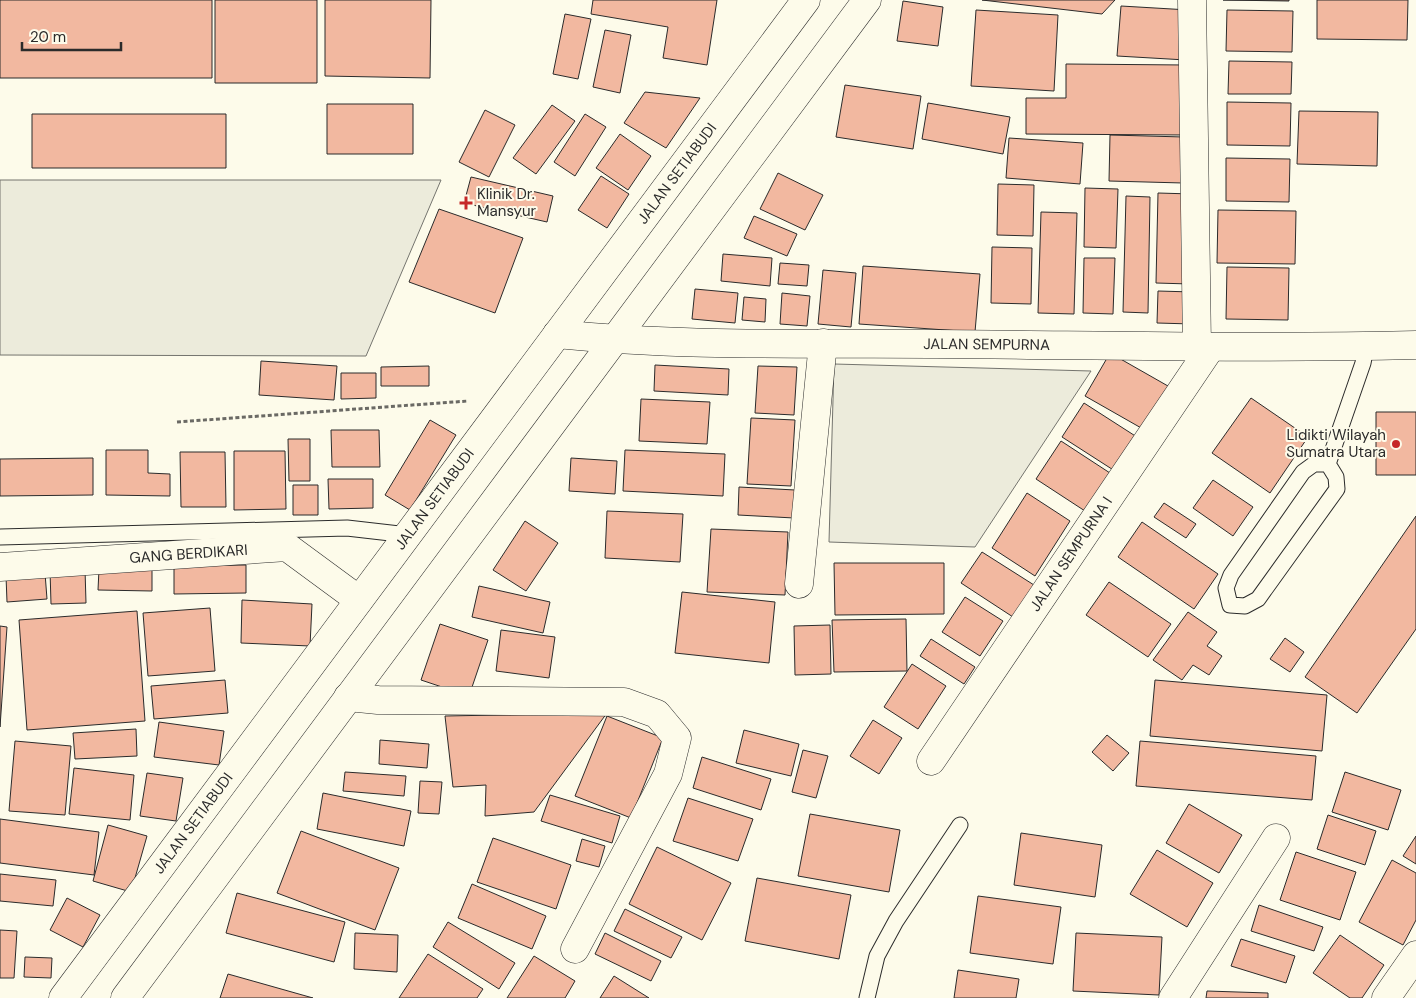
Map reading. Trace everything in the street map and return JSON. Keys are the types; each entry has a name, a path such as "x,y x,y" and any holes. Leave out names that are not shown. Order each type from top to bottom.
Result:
{"street":[{"name":"JALAN SETIABUDI","path":"63,998 806,0"},
{"path":"125,998 867,0"},
{"path":"1192,0 1204,347"},
{"name":"JALAN SEMPURNA","path":"557,334 614,340 823,343 1204,347 1366,347 1416,345"},
{"path":"799,584 823,343"},
{"name":"JALAN SEMPURNA I","path":"931,761 1204,347"},
{"name":"GANG BERDIKARI","path":"0,568 287,547 359,600"},
{"path":"348,698 378,700 624,702 657,714 677,738 668,774 575,949"},
{"path":"1173,998 1276,838"},
{"path":"1386,998 1416,954"}],"lane":[{"path":"1328,464 1363,363 1366,347"},
{"path":"1314,464 1328,464 1336,476 1337,489 1258,599 1244,606 1230,605 1226,588 1231,575 1303,472 1314,464"},
{"path":"0,537 347,528 408,535"},
{"path":"867,998 876,956 896,921 960,825"}],"path":[{"path":"177,422 362,407 508,400"}],"shaded area":[{"path":"0,180 441,180 366,356 0,355"},
{"path":"834,364 1091,371 975,547 829,542"}],"building":[{"path":"0,0 212,0 212,78 0,78"},
{"path":"215,0 317,0 317,83 215,83"},
{"path":"325,0 431,0 430,78 325,76"},
{"path":"593,0 717,0 707,65 663,58 668,27 591,14"},
{"path":"982,0 1115,0 1102,14"},
{"path":"1223,0 1289,0 1289,1"},
{"path":"1317,0 1408,0 1407,40 1317,39"},
{"path":"903,1 943,7 938,46 897,41"},
{"path":"1121,6 1189,10 1186,60 1117,56"},
{"path":"976,10 1058,15 1054,91 971,86"},
{"path":"1227,10 1293,11 1292,52 1226,51"},
{"path":"565,14 591,19 578,79 553,74"},
{"path":"605,30 631,35 620,93 593,87"},
{"path":"1229,61 1292,62 1291,94 1228,94"},
{"path":"1066,64 1186,65 1186,135 1026,134 1026,98 1066,98"},
{"path":"845,85 921,96 913,149 836,137"},
{"path":"645,92 700,98 666,148 624,123"},
{"path":"1227,102 1291,103 1290,146 1227,145"},
{"path":"928,103 1010,117 1003,154 922,139"},
{"path":"327,104 413,104 413,154 327,154"},
{"path":"552,105 575,121 536,174 513,158"},
{"path":"485,110 515,125 489,177 459,162"},
{"path":"1299,111 1378,112 1377,166 1297,164"},
{"path":"32,114 226,114 226,168 32,168"},
{"path":"585,114 606,127 575,176 554,162"},
{"path":"620,134 651,156 628,190 596,168"},
{"path":"1110,135 1184,137 1183,183 1109,181"},
{"path":"1009,138 1083,143 1080,184 1006,178"},
{"path":"1226,158 1290,159 1289,202 1226,201"},
{"path":"778,173 823,195 805,230 760,209"},
{"path":"601,176 629,194 607,228 578,210"},
{"path":"471,177 553,196 547,222 464,203"},
{"path":"998,184 1034,185 1033,236 997,235"},
{"path":"1085,188 1118,189 1116,248 1084,247"},
{"path":"1158,193 1192,194 1190,284 1156,283"},
{"path":"1126,196 1150,197 1148,313 1123,312"},
{"path":"439,209 523,238 495,313 409,282"},
{"path":"1218,210 1296,211 1295,264 1217,263"},
{"path":"1041,212 1077,213 1074,314 1038,313"},
{"path":"754,216 797,234 787,256 744,238"},
{"path":"992,247 1032,248 1031,304 991,303"},
{"path":"723,254 772,258 770,286 721,281"},
{"path":"1084,258 1115,258 1113,314 1083,313"},
{"path":"780,263 809,265 807,286 778,284"},
{"path":"863,266 980,274 975,332 859,324"},
{"path":"1227,267 1289,268 1288,320 1226,319"},
{"path":"823,270 856,273 851,327 818,324"},
{"path":"695,289 738,293 735,323 692,319"},
{"path":"1158,291 1193,292 1192,324 1157,323"},
{"path":"782,293 810,296 807,326 780,324"},
{"path":"744,297 766,299 765,322 742,320"},
{"path":"1110,353 1175,390 1150,433 1085,396"},
{"path":"261,361 337,366 334,400 259,395"},
{"path":"655,365 729,369 728,395 654,391"},
{"path":"429,366 429,386 381,386 381,367"},
{"path":"758,366 797,367 794,415 755,413"},
{"path":"341,373 376,373 376,398 341,399"},
{"path":"1251,398 1308,437 1270,493 1212,453"},
{"path":"641,399 710,402 707,444 639,441"},
{"path":"1084,403 1140,439 1118,473 1062,437"},
{"name":"Lidikti Wilayah Sumatra Utara","path":"1376,412 1416,412 1416,475 1376,475"},
{"path":"751,418 795,420 791,486 747,484"},
{"path":"430,420 456,435 410,510 385,495"},
{"path":"331,430 379,430 380,467 332,467"},
{"path":"288,439 310,439 310,481 289,481"},
{"path":"1061,441 1110,473 1085,511 1036,479"},
{"path":"106,450 148,450 148,473 170,474 170,496 106,495"},
{"path":"625,450 725,454 723,496 623,491"},
{"path":"234,451 285,451 286,509 234,510"},
{"path":"180,452 225,452 226,507 181,507"},
{"path":"93,458 93,495 0,496 0,459"},
{"path":"571,458 617,461 615,494 569,491"},
{"path":"328,479 373,479 373,508 329,509"},
{"path":"1213,480 1253,507 1233,536 1193,508"},
{"path":"293,485 318,485 318,515 293,515"},
{"path":"739,487 795,490 794,518 738,515"},
{"path":"1027,493 1070,521 1035,576 992,548"},
{"path":"1164,503 1196,524 1186,538 1154,517"},
{"path":"607,511 683,514 680,562 605,558"},
{"path":"1416,516 1416,629 1357,713 1305,677"},
{"path":"525,521 558,543 526,591 493,570"},
{"path":"1142,522 1218,574 1194,609 1118,557"},
{"path":"711,529 788,532 785,595 707,592"},
{"path":"982,552 1034,585 1013,617 961,583"},
{"path":"834,563 944,563 944,614 835,615"},
{"path":"246,565 246,593 174,594 174,566"},
{"path":"85,569 86,603 51,604 50,570"},
{"path":"99,569 152,570 152,591 98,590"},
{"path":"45,573 47,599 7,602 6,576"},
{"path":"1109,582 1171,624 1148,657 1086,615"},
{"path":"479,586 550,602 543,633 472,617"},
{"path":"682,592 775,602 769,663 675,653"},
{"path":"965,597 1003,621 980,656 942,632"},
{"path":"242,600 312,604 310,646 241,643"},
{"path":"210,608 215,671 148,676 143,613"},
{"path":"137,611 145,721 27,730 19,620"},
{"path":"1188,612 1217,632 1207,646 1222,656 1209,675 1193,665 1182,680 1153,660"},
{"path":"906,619 907,671 834,672 832,620"},
{"path":"440,624 488,640 469,696 421,680"},
{"path":"830,625 831,674 795,675 794,626"},
{"path":"0,626 7,627 0,727"},
{"path":"501,630 555,637 549,678 496,671"},
{"path":"1285,638 1304,652 1290,672 1270,659"},
{"path":"931,639 975,667 964,684 920,656"},
{"path":"912,664 946,686 918,729 884,707"},
{"path":"225,680 228,713 154,719 151,686"},
{"path":"1155,680 1327,695 1322,751 1150,736"},
{"path":"607,713 534,812 485,816 486,785 453,787 445,716"},
{"path":"607,716 663,738 631,818 575,796"},
{"path":"873,720 902,738 879,774 850,756"},
{"path":"159,722 224,731 219,765 154,757"},
{"path":"136,729 137,756 75,759 73,733"},
{"path":"744,730 799,744 791,776 736,763"},
{"path":"1107,735 1129,753 1113,771 1092,752"},
{"path":"380,740 429,744 427,768 379,764"},
{"path":"15,741 71,746 65,815 9,811"},
{"path":"1140,741 1316,756 1312,800 1136,786"},
{"path":"803,750 828,756 816,798 792,792"},
{"path":"702,757 771,779 761,810 693,788"},
{"path":"74,768 134,775 130,820 69,814"},
{"path":"345,772 406,776 404,796 343,791"},
{"path":"1345,772 1401,790 1388,830 1332,812"},
{"path":"147,773 183,778 176,821 140,816"},
{"path":"420,781 442,782 439,814 418,813"},
{"path":"323,793 411,811 404,846 317,829"},
{"path":"550,795 620,816 612,843 541,821"},
{"path":"688,798 753,819 738,861 673,841"},
{"path":"1189,804 1242,835 1219,873 1166,843"},
{"path":"810,814 900,830 889,892 798,876"},
{"path":"1328,815 1376,831 1365,865 1317,849"},
{"path":"0,819 99,832 94,875 0,863"},
{"path":"108,825 147,836 131,892 93,881"},
{"path":"301,831 399,868 375,930 277,893"},
{"path":"1021,833 1102,845 1095,897 1014,885"},
{"path":"1416,836 1416,864 1403,856"},
{"path":"493,838 571,865 556,909 477,882"},
{"path":"582,839 605,846 599,867 576,861"},
{"path":"657,847 731,883 702,940 629,904"},
{"path":"1157,850 1213,883 1187,927 1130,894"},
{"path":"1296,852 1356,872 1340,920 1280,900"},
{"path":"1392,860 1416,873 1416,920 1403,945 1359,922"},
{"path":"0,874 56,880 53,906 0,901"},
{"path":"757,878 851,895 839,959 745,941"},
{"path":"472,884 546,916 532,949 458,918"},
{"path":"237,893 345,922 334,962 226,933"},
{"path":"978,896 1061,907 1053,964 970,953"},
{"path":"67,898 100,915 83,947 50,930"},
{"path":"1259,905 1323,927 1314,951 1251,931"},
{"path":"625,909 682,937 671,958 614,931"},
{"path":"448,922 515,963 499,989 433,947"},
{"path":"0,930 17,931 14,978 0,978"},
{"path":"355,933 398,935 397,972 354,969"},
{"path":"605,933 661,961 651,981 595,954"},
{"path":"1076,933 1162,937 1159,995 1073,991"},
{"path":"1340,935 1384,965 1362,998 1350,998 1313,973"},
{"path":"1241,939 1295,956 1286,983 1231,966"},
{"path":"428,954 483,989 477,998 399,998"},
{"path":"534,956 575,981 565,998 507,998"},
{"path":"25,957 52,958 51,978 24,977"},
{"path":"958,970 1019,979 1016,998 954,998"},
{"path":"228,974 313,998 220,998"},
{"path":"614,976 649,998 600,998"},
{"path":"1207,991 1268,993 1268,998 1206,998"}],"place":[{"name":"Klinik Dr. Mansyur","path":"466,203"},
{"name":"Lidikti Wilayah Sumatra Utara","path":"1396,444"}]}
